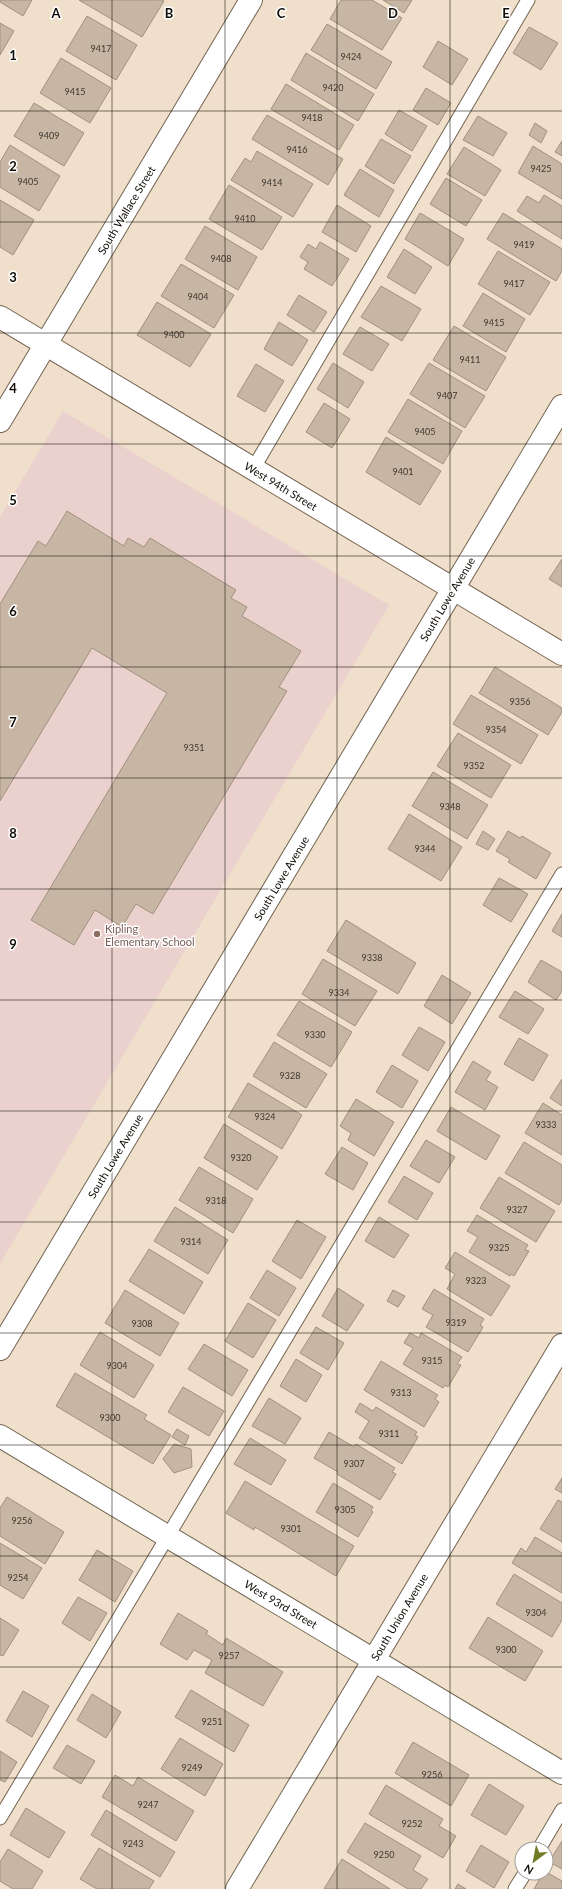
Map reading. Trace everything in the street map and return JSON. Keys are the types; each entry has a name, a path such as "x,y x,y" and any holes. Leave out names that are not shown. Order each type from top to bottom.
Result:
{"street":[{"name":"South Wallace Street","path":"0,421 251,0"},
{"name":"West 94th Street","path":"0,317 562,654"},
{"name":"South Lowe Avenue","path":"0,1349 562,406"},
{"name":"South Union Avenue","path":"237,1889 562,1345"},
{"name":"West 93rd Street","path":"0,1436 562,1773"}],"lane":[{"path":"253,469 528,0"},
{"path":"0,1818 562,874"},
{"path":"544,1841 562,1810"}],"shaded area":[{"name":"Kipling Elementary School","path":"63,411 389,605 0,1264 0,517"}],"building":[{"path":"0,0 32,0 23,16 0,2"},
{"path":"79,0 162,0 164,1 142,37"},
{"path":"341,0 372,0 402,18 382,50 330,19"},
{"path":"383,0 412,0 404,13"},
{"path":"87,16 137,45 116,80 66,51"},
{"path":"0,23 14,31 0,55"},
{"path":"327,24 392,62 376,89 311,50"},
{"path":"529,27 558,43 541,70 513,53"},
{"path":"438,41 468,59 452,85 423,67"},
{"path":"306,53 374,94 358,121 291,80"},
{"path":"61,58 111,88 90,123 40,93"},
{"path":"286,84 354,125 339,150 271,109"},
{"path":"426,88 451,103 438,125 413,110"},
{"path":"34,103 84,133 64,166 14,136"},
{"path":"399,110 427,126 412,151 385,134"},
{"path":"267,115 343,159 328,185 252,139"},
{"path":"478,116 507,133 493,156 463,140"},
{"path":"535,123 547,131 541,143 529,135"},
{"path":"381,139 411,156 394,184 365,166"},
{"path":"562,141 562,156 555,152"},
{"path":"10,145 60,176 39,211 0,187 0,162"},
{"path":"533,146 562,164 562,199 518,173"},
{"path":"464,147 501,170 485,196 447,174"},
{"path":"257,151 313,184 293,217 231,180 245,158 251,162"},
{"path":"360,169 394,190 379,217 344,195"},
{"path":"446,178 482,200 466,226 430,204"},
{"path":"229,185 282,217 262,250 209,219"},
{"path":"544,195 562,206 562,239 517,211 527,196 539,203"},
{"path":"0,200 34,220 13,255 0,247"},
{"path":"337,205 371,226 356,252 322,232"},
{"path":"420,213 464,239 448,266 405,239"},
{"path":"503,213 562,249 562,271 556,281 487,239"},
{"path":"205,226 257,257 238,290 185,259"},
{"path":"320,242 349,259 332,286 304,269 308,262 300,257 308,244 316,249"},
{"path":"404,249 432,267 415,294 387,277"},
{"path":"498,251 550,282 530,315 478,284"},
{"path":"181,264 234,295 214,328 161,296"},
{"path":"381,286 421,309 402,341 361,317"},
{"path":"483,293 525,319 506,352 463,326"},
{"path":"299,295 327,312 314,332 287,315"},
{"path":"157,302 211,334 190,367 137,335"},
{"path":"279,322 308,340 292,366 264,349"},
{"path":"454,326 506,357 486,391 433,360"},
{"path":"360,327 389,344 372,371 343,354"},
{"path":"333,363 364,382 348,408 317,389"},
{"path":"429,363 485,396 465,428 410,394"},
{"path":"256,364 284,381 265,412 237,396"},
{"path":"408,399 462,431 443,464 388,432"},
{"path":"324,403 350,419 332,448 306,432"},
{"path":"386,437 441,471 420,505 366,472"},
{"path":"67,511 124,546 128,538 144,547 150,538 236,590 231,598 247,607 242,616 301,651 279,687 287,691 153,914 136,904 122,927 95,910 74,945 31,920 167,693 92,648 0,801 0,604 38,541 46,546"},
{"path":"562,559 562,587 549,579"},
{"path":"495,667 562,708 562,712 548,735 479,693"},
{"path":"471,695 538,735 521,764 453,724"},
{"path":"458,733 511,765 491,798 437,766"},
{"path":"433,772 488,805 467,839 412,806"},
{"path":"409,814 462,847 441,881 388,849"},
{"path":"483,831 495,839 488,850 476,844"},
{"path":"508,831 520,838 522,836 551,853 536,879 508,862 510,859 496,851"},
{"path":"499,878 528,894 511,922 483,905"},
{"path":"562,914 562,937 552,931"},
{"path":"346,920 416,963 398,994 327,951"},
{"path":"323,959 377,991 355,1026 302,994"},
{"path":"541,960 562,972 562,991 556,1000 528,982"},
{"path":"442,975 471,993 452,1024 424,1006"},
{"path":"515,991 544,1009 528,1034 499,1017"},
{"path":"299,1001 352,1032 331,1067 277,1035"},
{"path":"419,1027 445,1042 428,1071 402,1055"},
{"path":"519,1038 548,1055 533,1081 504,1064"},
{"path":"274,1042 327,1074 306,1108 253,1076"},
{"path":"473,1061 491,1072 486,1080 498,1087 485,1110 455,1092"},
{"path":"392,1065 418,1081 402,1108 376,1092"},
{"path":"562,1079 562,1106 550,1098"},
{"path":"248,1083 302,1115 282,1149 228,1117"},
{"path":"356,1099 394,1122 374,1156 348,1140 351,1133 340,1126"},
{"path":"543,1103 562,1115 562,1155 525,1133"},
{"path":"451,1107 500,1136 486,1160 437,1131"},
{"path":"224,1124 278,1157 257,1190 204,1158"},
{"path":"426,1140 455,1157 439,1183 410,1166"},
{"path":"524,1142 562,1165 562,1200 559,1205 505,1173"},
{"path":"342,1147 368,1163 353,1190 325,1174"},
{"path":"199,1167 253,1199 233,1233 179,1200"},
{"path":"404,1176 433,1193 417,1220 388,1202"},
{"path":"499,1177 555,1211 536,1242 480,1208"},
{"path":"175,1207 228,1240 208,1274 154,1241"},
{"path":"477,1215 528,1245 525,1250 529,1251 514,1276 511,1274 510,1276 469,1252 478,1237 467,1231"},
{"path":"379,1217 409,1235 394,1258 365,1241"},
{"path":"297,1220 326,1237 301,1279 272,1261"},
{"path":"149,1249 203,1282 184,1314 129,1281"},
{"path":"455,1252 510,1286 491,1316 447,1289 455,1274 445,1268"},
{"path":"267,1270 296,1288 279,1316 250,1298"},
{"path":"338,1288 364,1305 347,1331 322,1316"},
{"path":"434,1289 484,1319 480,1325 483,1327 468,1352 426,1327 433,1315 422,1309"},
{"path":"125,1290 179,1323 160,1356 105,1323"},
{"path":"393,1290 405,1296 398,1307 387,1301"},
{"path":"248,1303 276,1320 253,1358 225,1341"},
{"path":"316,1327 344,1343 328,1370 300,1353"},
{"path":"100,1332 154,1365 134,1398 80,1365"},
{"path":"410,1333 419,1338 421,1333 462,1357 457,1364 461,1365 448,1387 445,1385 443,1388 403,1364 413,1348 404,1343"},
{"path":"204,1344 248,1370 232,1396 188,1369"},
{"path":"296,1359 322,1375 306,1402 280,1386"},
{"path":"381,1361 438,1395 435,1399 439,1402 424,1427 364,1390"},
{"path":"75,1373 147,1415 144,1419 171,1435 153,1464 56,1406"},
{"path":"183,1387 224,1411 209,1436 168,1412"},
{"path":"269,1398 301,1418 285,1444 252,1426"},
{"path":"360,1403 373,1411 376,1407 417,1432 415,1435 418,1437 402,1464 359,1438 369,1421 355,1412"},
{"path":"177,1429 189,1436 185,1445 172,1437"},
{"path":"329,1432 354,1447 356,1444 395,1468 392,1472 396,1474 380,1500 314,1458"},
{"path":"250,1438 286,1460 271,1485 234,1464"},
{"path":"174,1444 191,1449 192,1467 174,1473 163,1459"},
{"path":"562,1478 562,1493 555,1489"},
{"path":"245,1481 354,1546 336,1576 255,1527 254,1530 226,1513"},
{"path":"333,1483 373,1507 371,1510 373,1512 358,1537 316,1512"},
{"path":"7,1497 64,1532 45,1564 0,1536 0,1508"},
{"path":"558,1500 562,1502 562,1542 540,1529"},
{"path":"535,1537 562,1553 562,1593 512,1563 521,1548 526,1552"},
{"path":"0,1543 42,1568 23,1599 0,1585"},
{"path":"97,1550 133,1571 115,1602 79,1580"},
{"path":"514,1574 562,1603 562,1620 552,1637 496,1604"},
{"path":"78,1597 107,1613 90,1641 62,1623"},
{"path":"178,1613 208,1631 206,1634 223,1645 226,1638 283,1672 263,1706 205,1673 212,1660 194,1650 187,1660 160,1644"},
{"path":"488,1617 543,1651 525,1681 469,1648"},
{"path":"0,1618 19,1630 3,1656 0,1655"},
{"path":"191,1690 249,1725 234,1752 175,1717"},
{"path":"23,1691 49,1706 32,1737 6,1721"},
{"path":"92,1694 121,1712 106,1738 77,1720"},
{"path":"180,1738 223,1764 205,1796 161,1769"},
{"path":"413,1742 469,1775 451,1806 395,1773"},
{"path":"67,1745 95,1761 81,1784 53,1768"},
{"path":"0,1751 17,1762 5,1782 0,1780"},
{"path":"115,1775 133,1786 138,1777 194,1811 176,1841 102,1797"},
{"path":"489,1784 524,1806 506,1835 471,1815"},
{"path":"386,1785 443,1819 439,1826 456,1836 443,1858 369,1814"},
{"path":"26,1808 65,1832 49,1858 10,1835"},
{"path":"106,1810 175,1852 160,1877 91,1835"},
{"path":"365,1823 421,1856 413,1870 428,1879 421,1889 408,1889 347,1852"},
{"path":"562,1841 562,1869 554,1865 554,1854"},
{"path":"481,1845 509,1862 494,1888 466,1871"},
{"path":"99,1848 154,1881 149,1889 97,1889 80,1879"},
{"path":"8,1849 43,1871 32,1889 13,1889 0,1881 0,1862"},
{"path":"342,1859 390,1889 324,1889"},
{"path":"554,1876 562,1881 562,1889 534,1889 538,1881 554,1881"},
{"path":"458,1884 466,1889 455,1889"}],"place":[{"name":"Kipling Elementary School","path":"97,934"}]}
